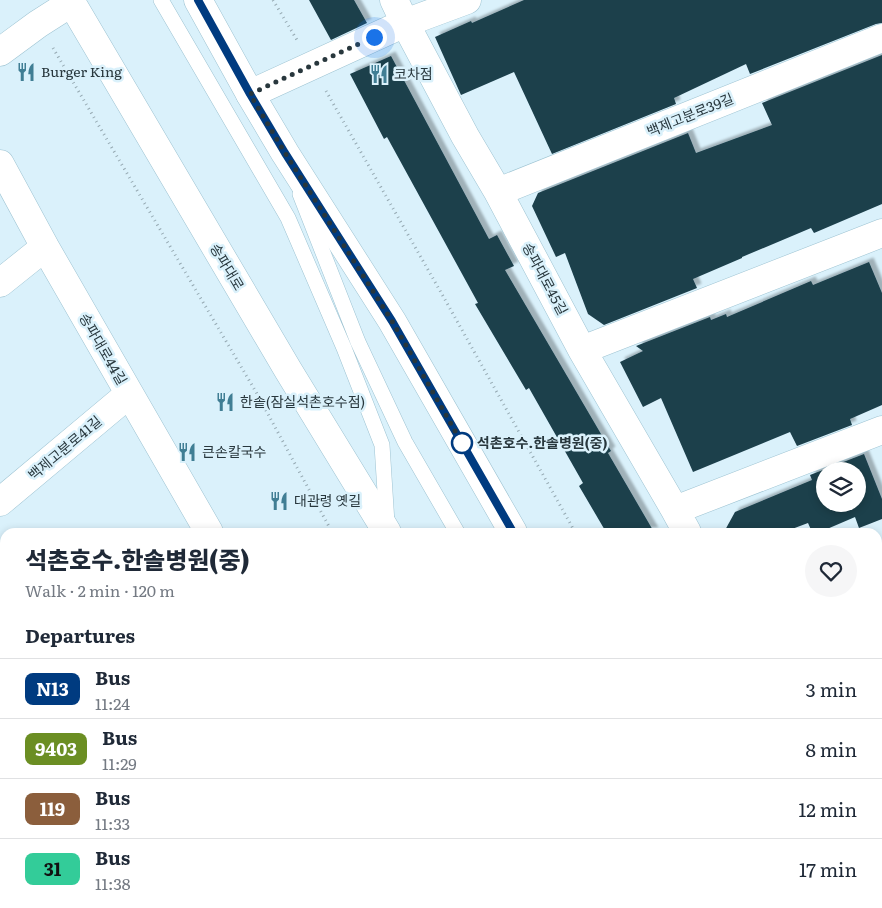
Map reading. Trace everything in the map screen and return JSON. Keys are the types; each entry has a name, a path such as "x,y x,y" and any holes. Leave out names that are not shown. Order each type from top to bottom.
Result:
{"street":[{"path":"198,0 285,153 392,321 511,528"},
{"path":"250,94 311,65 400,12 467,0"},
{"name":"송파대로","path":"70,1 288,370 386,528"},
{"path":"0,52 70,1"},
{"name":"송파대로45길","path":"400,12 465,136 498,192 582,350 681,521"},
{"name":"백제고분로39길","path":"498,192 882,38"},
{"name":"송파대로44길","path":"0,164 45,247 208,528"},
{"path":"582,350 882,233"},
{"path":"0,283 45,247"},
{"name":"백제고분로41길","path":"0,502 129,394"},
{"path":"681,521 882,430"}],"lane":[{"path":"161,0 288,218 344,348 382,445 388,528"},
{"path":"285,153 358,342 405,442 455,528"}],"path":[{"path":"274,0 573,528"},
{"path":"38,24 256,392 330,528"}],"building":[{"path":"309,0 354,0 367,23 331,40"},
{"path":"524,0 882,0 882,23 750,74 746,64 674,98 676,104 552,154 514,72 461,95 435,37"},
{"path":"882,55 882,204 814,233 811,228 742,257 693,279 697,288 604,325 588,314 565,253 556,257 532,206 538,193 688,133 696,153 772,125 762,103"},
{"path":"391,56 489,239 497,235 514,266 505,270 611,451 608,453 652,528 604,528 579,486 583,483 529,388 526,390 475,304 478,303 387,137 384,139 350,74"},
{"path":"869,262 882,293 882,405 850,419 852,425 797,446 790,432 693,472 661,398 643,407 620,362 643,351 636,346 710,317 711,320 726,314 727,317 811,281 813,285"},
{"path":"864,454 882,499 882,519 859,528 855,517 829,528 810,528 808,523 795,528 726,528 735,512 812,480 810,475 816,473 816,512 866,512 866,462 843,462"}],"bus line":[{"name":"N13","path":"198,0 285,153 392,321 511,528"}],"place":[{"name":"Burger King","path":"26,72"},
{"name":"코차점","path":"379,74"},
{"name":"한솥(잠실석촌호수점)","path":"225,402"},
{"name":"석촌호수.한솔병원(중)","path":"462,443"},
{"name":"큰손칼국수","path":"187,452"},
{"name":"대관령 옛길","path":"279,501"}],"route":[{"path":"374,37 250,94 285,153 392,321 462,443"}]}
